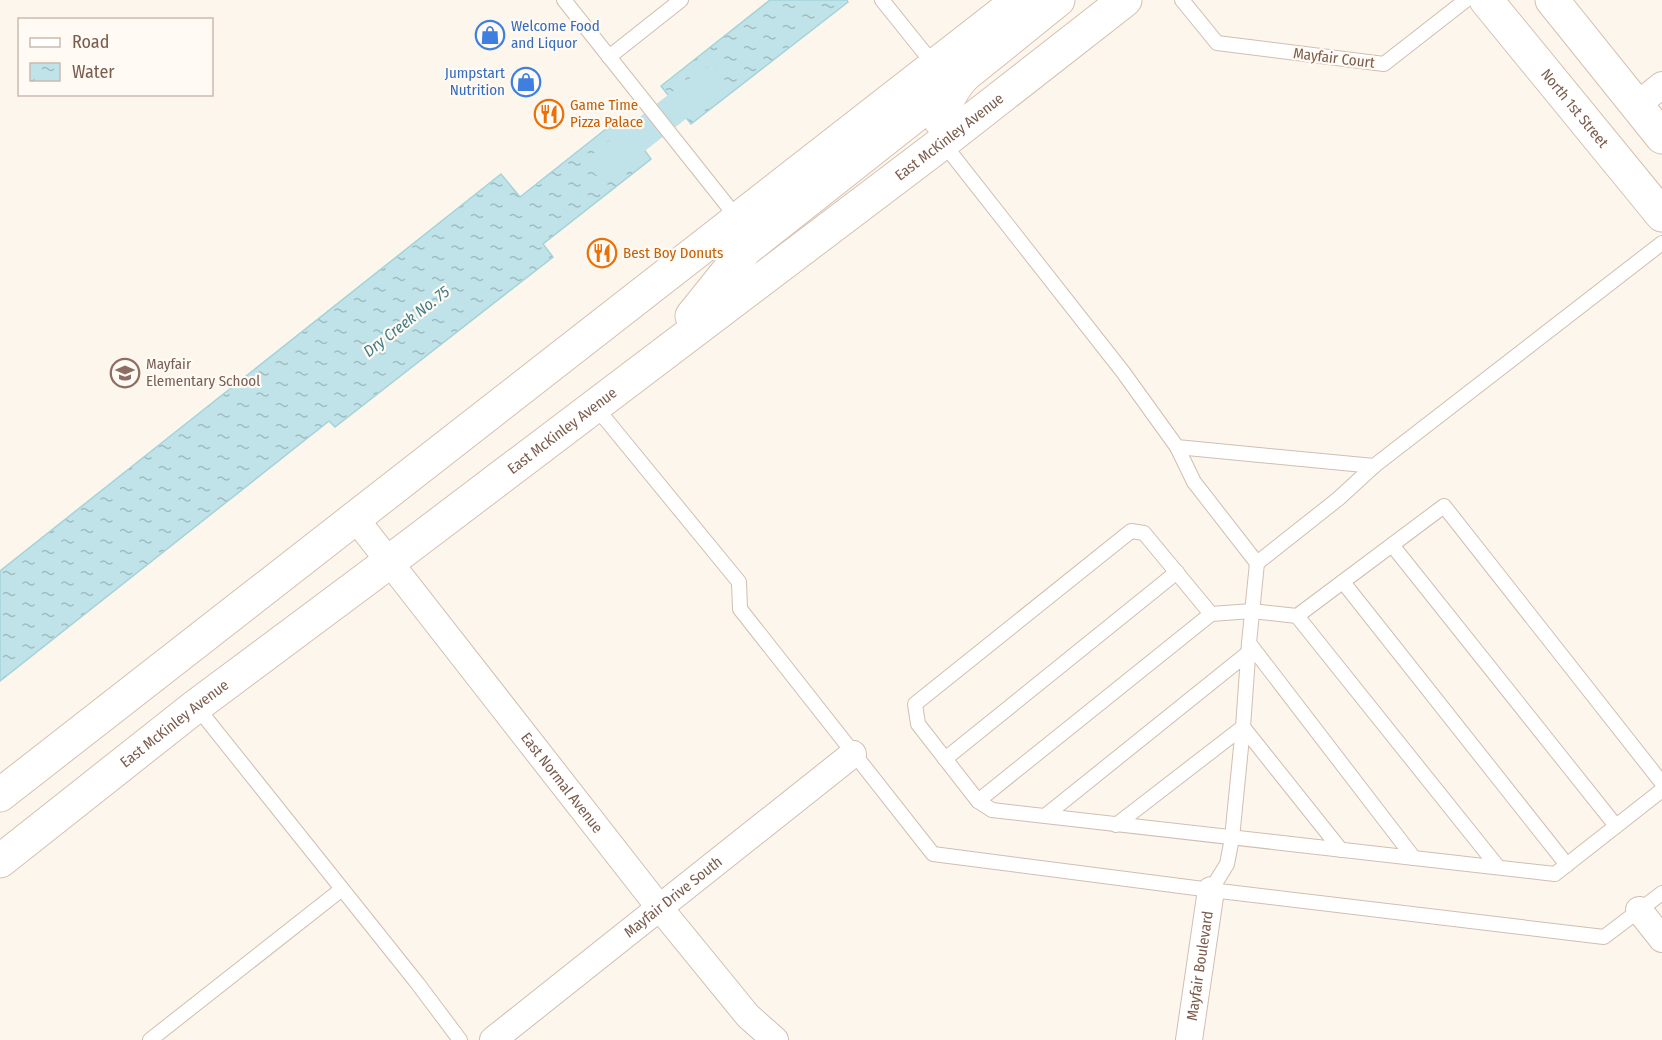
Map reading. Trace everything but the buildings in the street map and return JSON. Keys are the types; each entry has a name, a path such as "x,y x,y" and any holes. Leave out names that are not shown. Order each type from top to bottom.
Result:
{"main road":[{"path":"0,795 1019,0"},
{"path":"942,143 939,125 945,105 956,85 965,75 1058,0"},
{"name":"East McKinley Avenue","path":"0,861 196,706 942,143 1125,0"},
{"name":"North 1st Street","path":"1486,0 1662,215"},
{"path":"1552,0 1662,137"},
{"path":"663,353 746,249 927,106 935,92 937,80 935,66"}],"street":[{"path":"1637,105 1662,86"},
{"name":"East Normal Avenue","path":"355,518 659,907 748,1016 775,1040"},
{"name":"Mayfair Drive South","path":"493,1040 853,754"},
{"name":"Mayfair Boulevard","path":"1189,1040 1211,890"},
{"path":"1639,910 1662,939"}],"lane":[{"path":"564,0 739,220"},
{"path":"609,57 681,0"},
{"path":"882,0 935,66"},
{"name":"Mayfair Court","path":"1182,0 1217,43 1384,64 1466,0"},
{"path":"942,143 1123,372 1177,447 1194,482 1257,563 1244,727 1232,838 1227,864 1211,890"},
{"path":"1257,563 1338,499 1374,466 1662,243"},
{"path":"594,405 739,582 740,609 933,854 1604,937 1662,893"},
{"path":"1177,447 1374,466"},
{"path":"978,801 1211,614 1252,611 1298,616 1444,506 1662,783"},
{"path":"1211,614 1144,533 1131,531 915,704 918,724 978,801 992,810 1555,874 1662,790"},
{"path":"1392,545 1616,826"},
{"path":"945,759 1177,572"},
{"path":"1343,582 1567,865"},
{"path":"1298,616 1498,867"},
{"path":"1045,816 1249,648"},
{"path":"1249,648 1414,858"},
{"path":"196,706 460,1040"},
{"path":"1116,825 1244,727"},
{"path":"1244,727 1341,850"},
{"path":"150,1040 342,889"}],"water":[{"path":"770,0 847,0 848,2 691,124 661,86"},
{"path":"621,117 651,159 543,244 553,257 335,427 329,421 0,681 0,571 501,174 520,197"}],"waterway":[{"name":"Dry Creek No. 75","path":"605,163 709,82"}],"place":[{"name":"Welcome Food and Liquor","path":"490,35"},
{"name":"Jumpstart Nutrition","path":"526,82"},
{"name":"Game Time Pizza Palace","path":"549,114"},
{"name":"Best Boy Donuts","path":"602,253"},
{"name":"Mayfair Elementary School","path":"125,373"}]}
